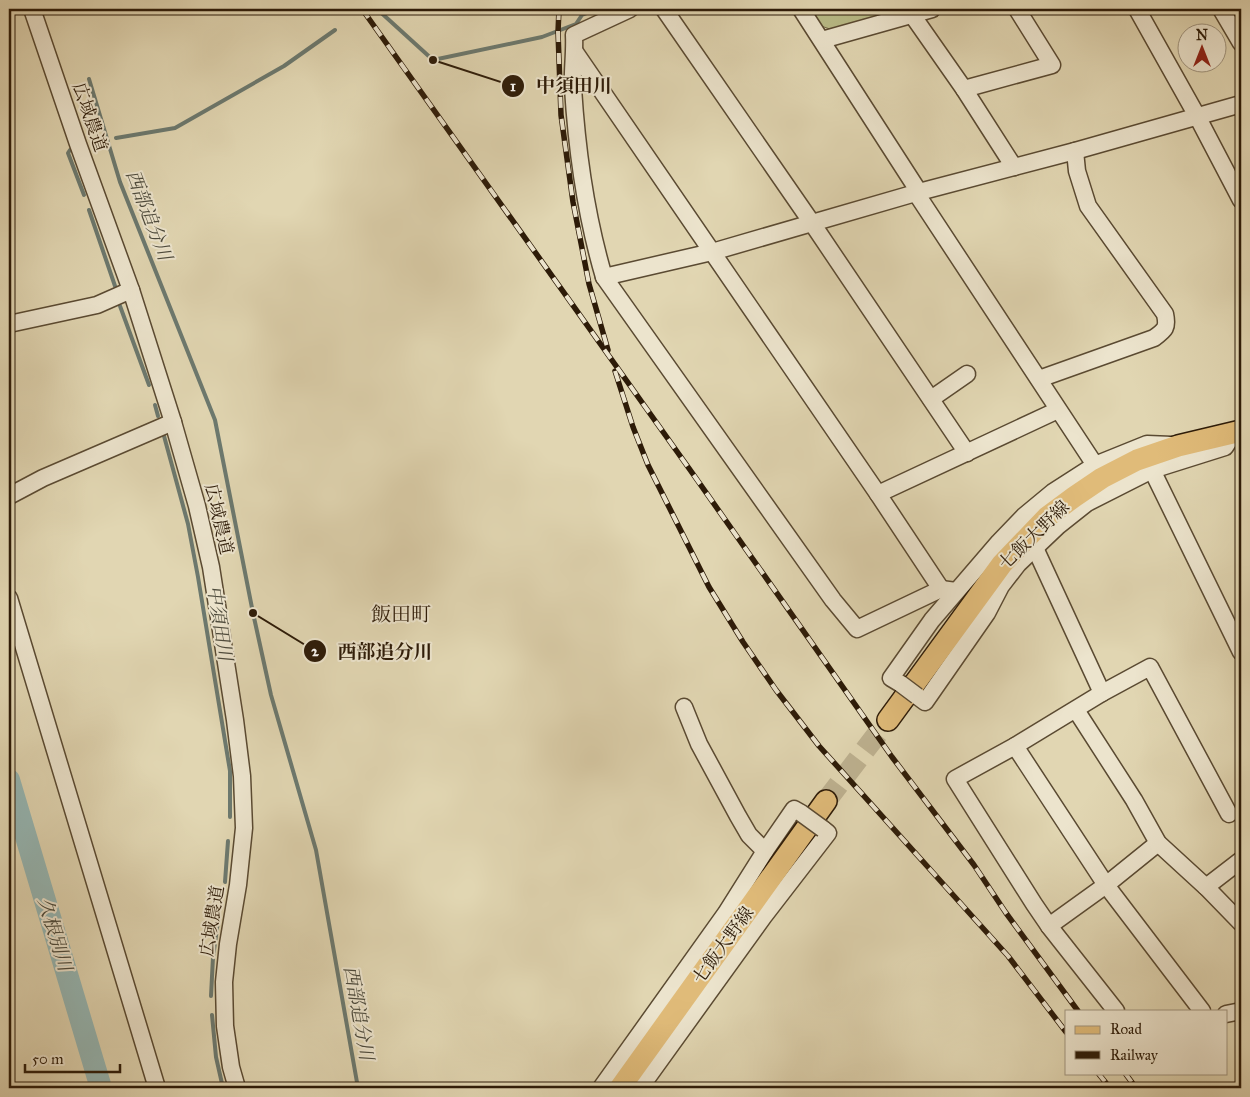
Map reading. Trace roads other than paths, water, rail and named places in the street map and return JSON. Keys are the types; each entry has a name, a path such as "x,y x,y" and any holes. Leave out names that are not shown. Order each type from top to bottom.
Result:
{"main road":[{"name":"七飯大野線","path":"888,720 1002,564 1047,517 1102,478 1137,460 1178,446 1238,432"},
{"name":"七飯大野線","path":"620,1088 826,801"}],"street":[{"name":"広域農道","path":"32,9 131,290 173,422 197,506 210,568 236,720 242,776 244,828 224,982 225,1026 231,1067 237,1088"},
{"path":"630,9 574,35 573,86 577,136 595,246 604,277 833,600 857,629 948,590"},
{"path":"664,9 812,223 966,453"},
{"path":"801,9 1095,465"},
{"path":"822,40 910,12 932,9"},
{"path":"964,89 1052,65 1017,9"},
{"path":"1137,9 1198,116 1241,200"},
{"path":"1221,9 1241,43"},
{"path":"910,12 964,89 1014,167"},
{"path":"575,52 878,494 948,590"},
{"path":"604,277 712,252 1241,104"},
{"path":"1039,378 1154,338 1163,331 1167,324 1165,314 1088,206 1077,170 1075,151"},
{"path":"9,324 98,305 131,290"},
{"path":"931,399 968,374"},
{"path":"878,494 1058,410"},
{"path":"9,496 42,478 173,422"},
{"path":"1178,446 1147,444 1095,465 1053,492 1024,516 948,590 932,620 891,678 925,702 987,613 1001,586 1018,564 1058,526 1087,503 1152,470 1225,448 1238,432"},
{"path":"1152,470 1240,647"},
{"path":"1036,548 1102,693"},
{"path":"9,598 157,1088"},
{"path":"1115,1010 1049,926 955,779 1150,667 1229,814"},
{"path":"684,707 698,744 738,816 749,835 765,851"},
{"path":"1076,710 1134,800 1158,843 1206,887 1241,923"},
{"path":"1015,746 1106,884 1201,1010"},
{"path":"601,1088 726,913 794,809 828,833 764,916 640,1088"},
{"path":"1049,926 1158,843"},
{"path":"1206,887 1241,860"},
{"path":"1228,1014 1241,1011"}],"waterway":[{"name":"中須田川","path":"377,9 433,60 542,37 576,24 582,15 597,9"},
{"name":"中須田川","path":"116,138 175,128 284,66 335,30"},
{"name":"西部追分川","path":"89,79 120,182 215,420 271,695 316,850 358,1088"},
{"name":"中須田川","path":"70,150 68,153 84,195"},
{"name":"中須田川","path":"89,210 115,286"},
{"name":"中須田川","path":"120,306 149,385"},
{"name":"中須田川","path":"155,405 158,416"},
{"name":"中須田川","path":"164,436 188,524 198,577 230,771 230,817"},
{"name":"久根別川","path":"9,780 101,1088"},
{"name":"中須田川","path":"225,882 228,841"},
{"name":"中須田川","path":"211,996 213,957 219,914"},
{"name":"中須田川","path":"212,1015 216,1057 223,1088"}],"tunnel":[{"path":"826,801 888,720"}],"railway":[{"path":"362,9 892,757 974,865 1006,913 1077,1010"},
{"path":"559,9 561,115 573,202 589,284 608,350"},
{"path":"615,371 633,427 648,465 709,587 743,642 776,690 819,746 1008,956 1065,1031"},
{"path":"1099,1074 1110,1088"},
{"path":"1126,1074 1136,1088"}],"place":[{"name":"中須田川","path":"433,60"},
{"name":"西部追分川","path":"253,613"}],"district":[{"name":"飯田町","path":"401,614"}]}
